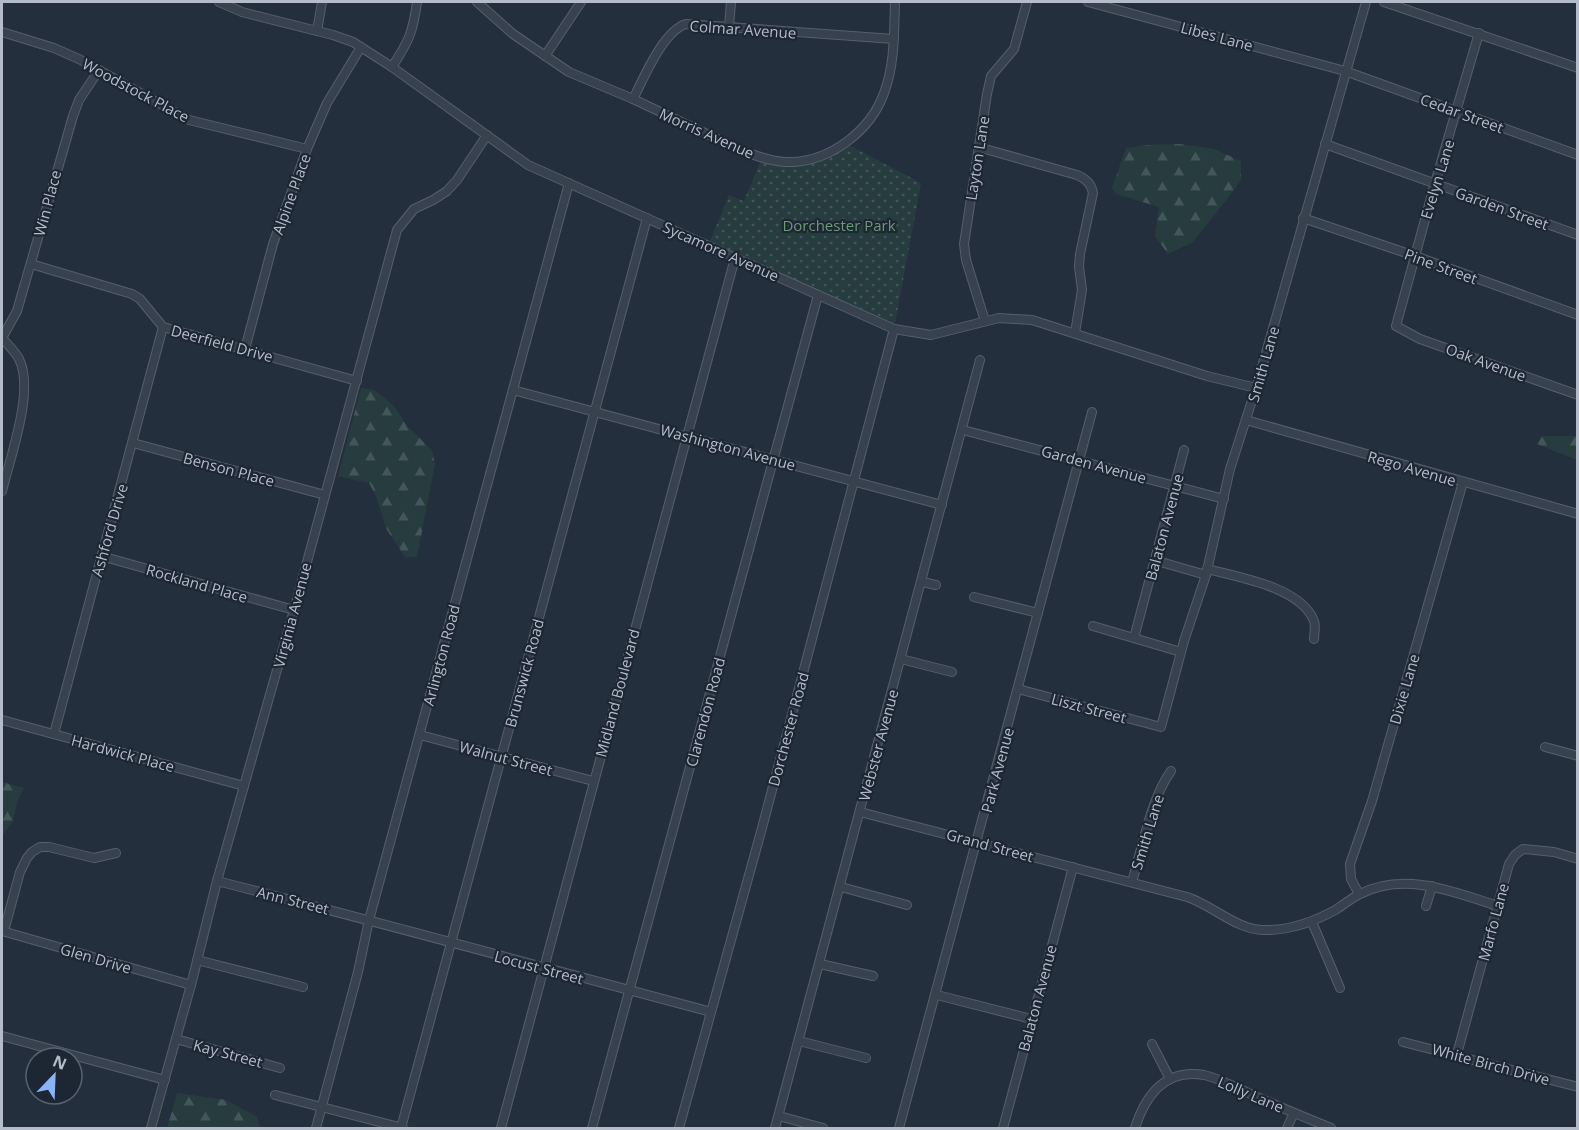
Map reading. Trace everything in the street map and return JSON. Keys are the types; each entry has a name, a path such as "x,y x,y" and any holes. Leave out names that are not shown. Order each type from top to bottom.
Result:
{"street":[{"name":"Sycamore Avenue","path":"219,2 242,12 342,38 361,47 528,165 894,329 931,335 985,321 1013,318 1032,320 1207,376 1256,388"},
{"path":"317,31 322,2"},
{"path":"392,67 408,42 416,20 417,2"},
{"name":"Morris Avenue","path":"477,2 513,34 569,72 757,156 785,162 812,158 845,143 868,122 885,92 894,39 895,2"},
{"path":"545,56 581,2"},
{"path":"729,27 730,2"},
{"name":"Layton Lane","path":"985,321 968,269 964,244 991,76 1014,49 1027,2"},
{"name":"Libes Lane","path":"1088,2 1345,71"},
{"name":"Smith Lane","path":"1161,727 1181,652 1207,572 1230,469 1256,388 1366,2"},
{"path":"1384,2 1578,68"},
{"name":"Colmar Avenue","path":"633,99 668,38 679,26 693,23 756,30 894,39"},
{"name":"Woodstock Place","path":"2,32 54,48 189,120 307,149"},
{"name":"Evelyn Lane","path":"1396,326 1479,33"},
{"name":"Alpine Place","path":"245,349 273,244 307,149 327,103 361,47"},
{"name":"Win Place","path":"2,338 17,311 59,160 79,100 99,70"},
{"name":"Cedar Street","path":"1345,71 1578,155"},
{"name":"Virginia Avenue","path":"151,1128 397,230 414,208 433,201 447,191 487,135"},
{"name":"Garden Street","path":"1325,144 1578,235"},
{"path":"978,147 1055,168 1089,182 1093,193 1080,254 1082,290 1075,333"},
{"name":"Arlington Road","path":"316,1128 358,972 369,920 569,183"},
{"name":"Brunswick Road","path":"402,1128 647,218"},
{"name":"Pine Street","path":"1303,218 1578,315"},
{"name":"Midland Boulevard","path":"501,1128 735,258"},
{"name":"Deerfield Drive","path":"31,264 132,294 140,298 163,327 357,381"},
{"name":"Clarendon Road","path":"592,1128 818,295"},
{"name":"Oak Avenue","path":"1396,326 1420,339 1578,395"},
{"name":"Ashford Drive","path":"54,734 163,327"},
{"name":"Dorchester Road","path":"679,1128 855,482 894,329"},
{"path":"2,338 20,360 25,390 2,491"},
{"name":"Webster Avenue","path":"775,1128 980,360"},
{"name":"Washington Avenue","path":"513,390 942,505"},
{"name":"Park Avenue","path":"900,1128 1092,412"},
{"name":"Rego Avenue","path":"1246,420 1578,514"},
{"name":"Garden Avenue","path":"963,430 1224,499"},
{"name":"Benson Place","path":"133,443 325,495"},
{"name":"Balaton Avenue","path":"1134,638 1184,450"},
{"name":"Dixie Lane","path":"1359,894 1351,879 1349,869 1351,859 1376,789 1463,482"},
{"name":"Rockland Place","path":"101,556 294,610"},
{"path":"1154,560 1266,585 1293,598 1304,606 1315,622 1314,639"},
{"path":"922,582 936,585"},
{"path":"974,597 1038,613"},
{"path":"1093,626 1181,652"},
{"path":"901,659 952,672"},
{"name":"Liszt Street","path":"1018,689 1161,727"},
{"name":"Hardwick Place","path":"2,720 244,786"},
{"name":"Walnut Street","path":"420,735 593,781"},
{"path":"1545,747 1578,756"},
{"name":"Smith Lane","path":"1119,879 1132,882 1157,796 1162,782 1171,771"},
{"name":"Grand Street","path":"860,812 1119,879"},
{"path":"3,931 20,872 32,852 40,847 49,847 94,858 116,853"},
{"name":"Marfo Lane","path":"1457,1054 1509,864 1523,849 1554,852 1578,859"},
{"name":"Balaton Avenue","path":"1003,1128 1073,867"},
{"name":"Ann Street","path":"217,881 369,920"},
{"path":"1132,882 1196,899 1257,930 1282,929 1312,922 1359,894 1402,884 1432,886 1498,906"},
{"path":"1426,906 1432,886"},
{"path":"841,887 907,905"},
{"name":"Locust Street","path":"369,920 711,1012"},
{"path":"1312,922 1340,988"},
{"name":"Glen Drive","path":"3,931 191,985"},
{"path":"198,960 303,987"},
{"path":"820,964 873,976"},
{"path":"937,995 1031,1019"},
{"path":"2,1036 165,1080"},
{"name":"Kay Street","path":"176,1039 280,1068"},
{"path":"799,1041 866,1058"},
{"name":"White Birch Drive","path":"1403,1042 1457,1054 1578,1087"},
{"path":"1135,1128 1149,1095 1170,1079 1152,1044"},
{"name":"Lolly Lane","path":"1170,1079 1196,1074 1212,1077 1331,1128"},
{"path":"274,1095 402,1128"},
{"path":"1287,1128 1294,1113"},
{"path":"779,1116 823,1128"}],"green space":[{"name":"Dorchester Park","path":"845,143 921,183 894,329 708,246 729,195 744,201 762,158 795,162"},
{"path":"1180,144 1214,149 1241,161 1241,180 1193,242 1168,254 1155,236 1159,207 1116,194 1112,188 1126,148"},
{"path":"361,388 374,390 393,405 408,427 432,450 435,464 417,557 405,557 387,530 369,483 338,476"},
{"path":"1542,436 1577,436 1577,460 1537,444"},
{"path":"2,782 24,788 17,802 13,821 2,836"},
{"path":"177,1093 226,1100 257,1117 258,1128 167,1128"}]}
